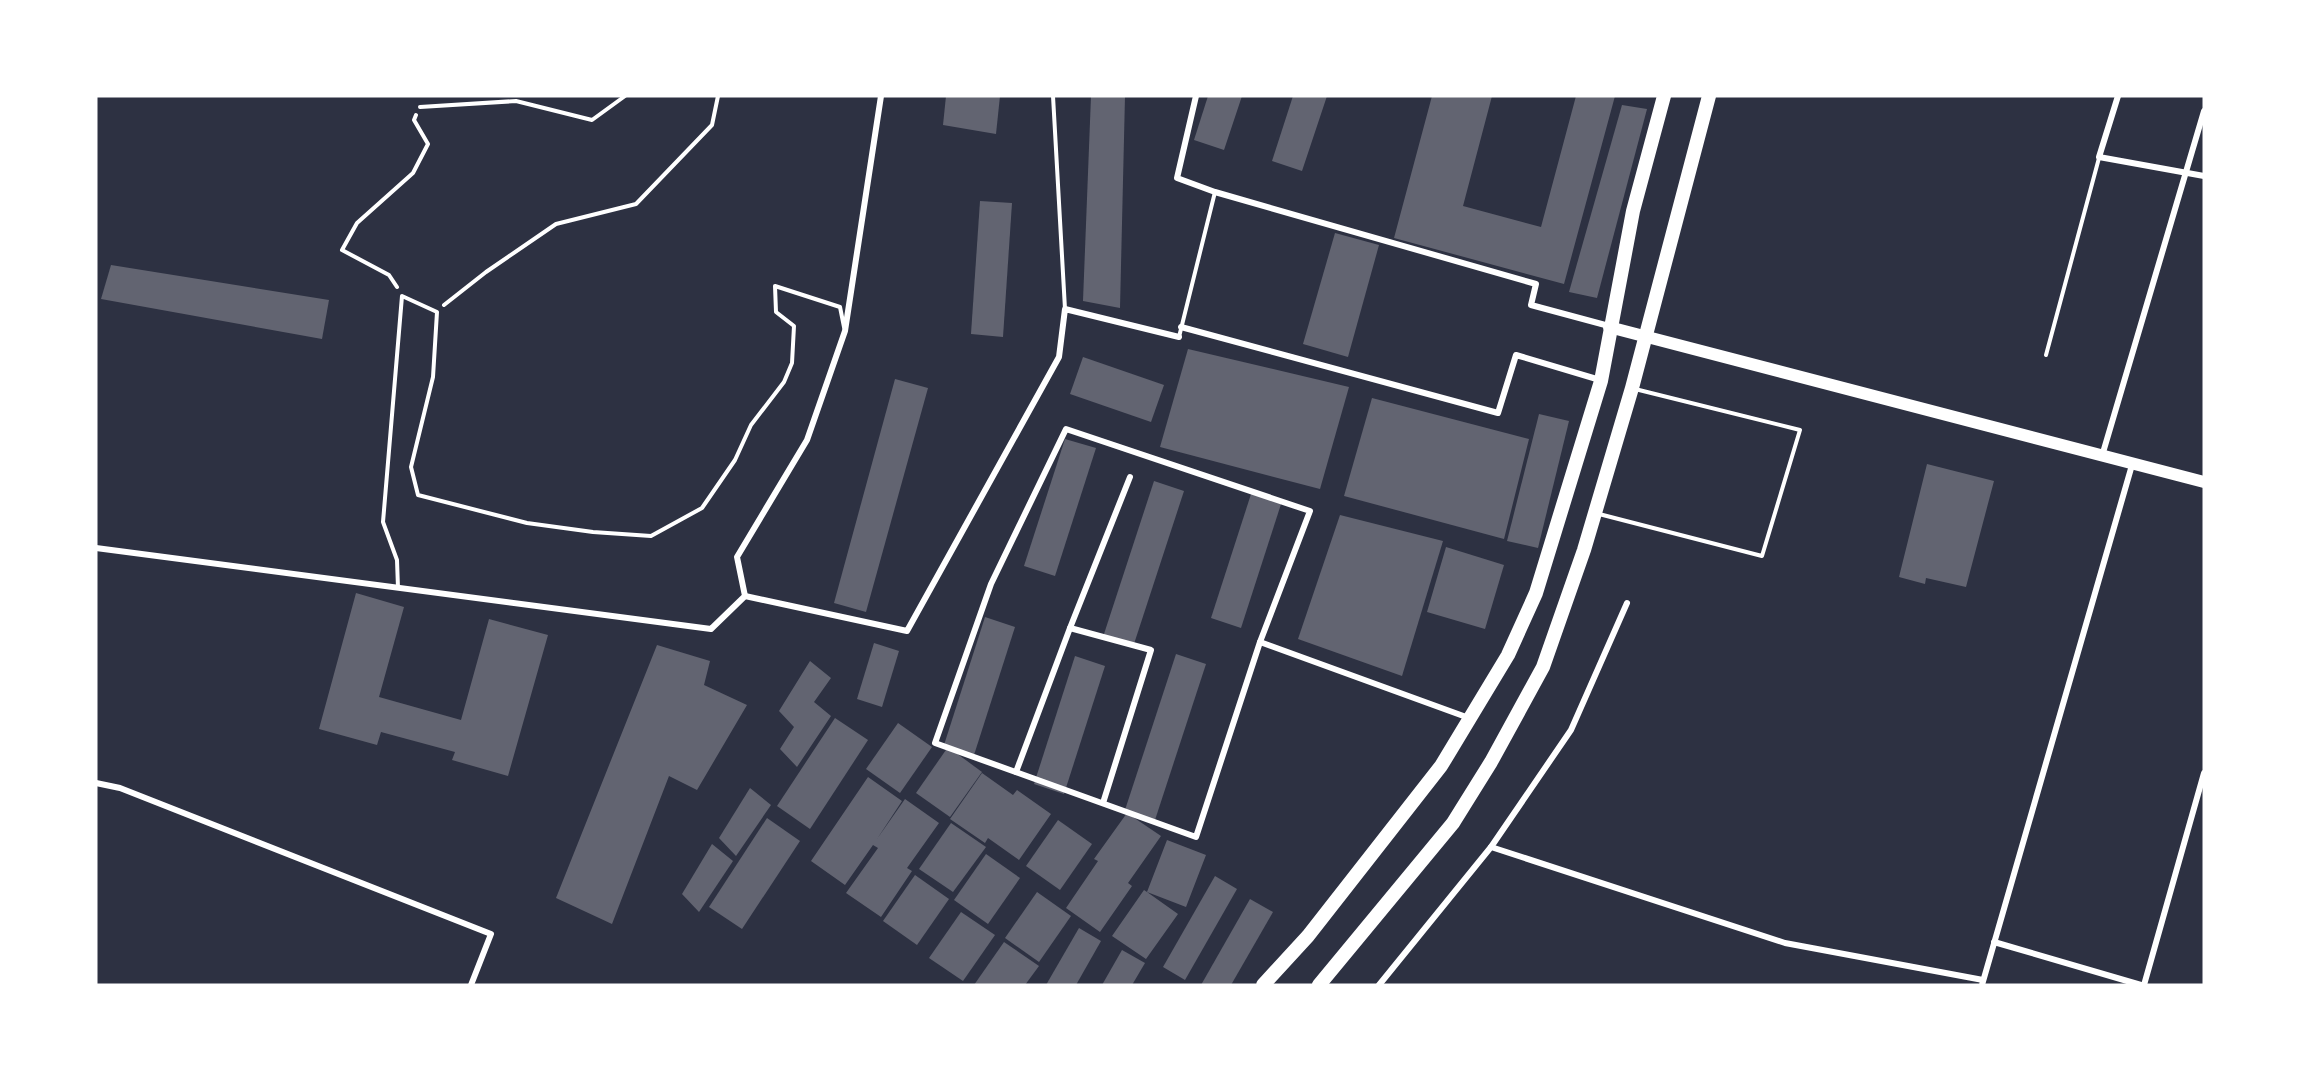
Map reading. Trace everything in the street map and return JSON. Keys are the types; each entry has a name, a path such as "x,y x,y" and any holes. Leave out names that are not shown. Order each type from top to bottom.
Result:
{"main road":[{"path":"1263,985 1308,936 1441,766 1508,655 1536,593 1601,381 1609,327 1633,211 1664,96"},
{"path":"1319,985 1453,823 1491,762 1543,667 1595,513 1647,337 1674,222 1709,96"},
{"path":"1609,327 2204,482"}],"street":[{"path":"745,596 737,557 807,440 845,331 880,96"},
{"path":"1196,96 1177,178 1215,192 1536,284 1531,305 1609,327"},
{"path":"2118,96 2099,157 2204,176"},
{"path":"2102,457 2204,111"},
{"path":"745,596 907,631 1059,357 1065,309 1179,337"},
{"path":"1181,327 1498,413 1516,355 1601,381"},
{"path":"1066,429 1311,511 1260,642 1196,837 935,743 991,584 1066,429"},
{"path":"1491,847 1785,944 1982,982 2132,465"},
{"path":"1016,772 1130,477"},
{"path":"96,549 711,629 745,596"},
{"path":"1379,985 1491,847 1571,730 1627,603"},
{"path":"1070,628 1151,650 1103,803"},
{"path":"1260,642 1470,718"},
{"path":"1994,942 2143,985 2202,787 2204,773"},
{"path":"96,783 120,788 491,934 471,985"}],"lane":[{"path":"420,107 516,101 592,120 625,96"},
{"path":"1053,96 1065,309"},
{"path":"2046,356 2099,157"},
{"path":"1179,337 1215,192"},
{"path":"398,588 397,560 383,522 402,296 436,312 433,377 411,468 418,495 527,523 593,532 651,536 702,508 735,460 752,425 784,382 792,363 794,326 776,312 775,286 840,307 845,331"},
{"path":"1595,513 1762,556 1800,430 1632,388"}],"path":[{"path":"436,312 486,272 556,224 636,204 712,125 718,96"},
{"path":"402,296 389,275 342,250 357,223 412,173 428,144 414,120 420,107"}],"building":[{"path":"946,96 1000,96 996,134 943,125"},
{"path":"1091,96 1125,96 1120,308 1083,301"},
{"path":"1208,96 1242,96 1224,150 1194,140"},
{"path":"1293,96 1327,96 1302,171 1272,161"},
{"path":"1432,96 1492,96 1463,206 1541,227 1576,96 1615,96 1564,284 1394,238"},
{"path":"1622,105 1647,109 1597,298 1569,292"},
{"path":"980,201 1012,203 1003,337 971,334"},
{"path":"1335,233 1379,245 1348,357 1303,344"},
{"path":"111,265 329,300 322,339 101,299"},
{"path":"1188,349 1349,387 1320,489 1160,447"},
{"path":"1083,357 1164,385 1151,422 1070,394"},
{"path":"895,379 928,388 866,612 834,603"},
{"path":"1372,398 1529,439 1504,539 1344,496"},
{"path":"1539,414 1569,421 1538,548 1507,541"},
{"path":"1065,439 1096,448 1055,576 1024,566"},
{"path":"1927,464 1994,481 1966,587 1926,578 1925,584 1899,577"},
{"path":"1154,481 1184,491 1133,647 1103,637"},
{"path":"1252,491 1282,501 1241,628 1211,618"},
{"path":"1340,515 1443,541 1402,676 1298,639"},
{"path":"1446,547 1504,565 1485,629 1427,612"},
{"path":"356,593 404,607 379,697 461,720 489,619 548,635 508,776 452,760 455,752 381,732 377,745 319,729"},
{"path":"985,617 1015,627 974,755 944,745"},
{"path":"874,643 899,651 882,707 857,699"},
{"path":"657,645 710,661 704,685 747,705 697,790 669,776 612,924 556,898"},
{"path":"1176,654 1206,664 1155,820 1125,810"},
{"path":"1075,656 1105,666 1064,794 1034,784"},
{"path":"810,661 831,678 814,702 831,716 797,767 780,749 794,727 779,711"},
{"path":"835,718 868,740 810,829 777,806"},
{"path":"898,723 932,747 900,793 866,769"},
{"path":"948,747 982,772 950,817 916,793"},
{"path":"982,773 1013,795 1017,790 1051,814 1019,860 988,838 985,843 950,819"},
{"path":"868,777 902,801 877,839 905,799 939,823 907,868 912,871 881,917 846,893 878,848 873,845 845,885 811,861"},
{"path":"750,788 771,805 736,856 719,838"},
{"path":"1127,813 1161,836 1128,883 1132,886 1100,932 1066,908 1098,861 1094,859"},
{"path":"767,818 800,841 742,929 709,907"},
{"path":"1058,820 1092,844 1060,890 1026,866"},
{"path":"951,823 986,847 953,892 919,869"},
{"path":"1167,840 1206,855 1186,907 1147,892"},
{"path":"712,844 733,861 699,912 682,894"},
{"path":"986,854 1020,878 988,924 954,900"},
{"path":"915,875 949,899 917,945 883,921"},
{"path":"1215,876 1237,889 1185,980 1163,967"},
{"path":"1144,890 1178,914 1146,959 1112,936"},
{"path":"1037,892 1071,916 1039,962 1005,938"},
{"path":"1250,899 1273,912 1231,985 1201,985"},
{"path":"961,912 995,935 963,981 929,958"},
{"path":"1079,928 1101,941 1076,985 1046,985"},
{"path":"1004,942 1039,966 1025,985 974,985"},
{"path":"1122,950 1145,963 1132,985 1102,985"}]}
